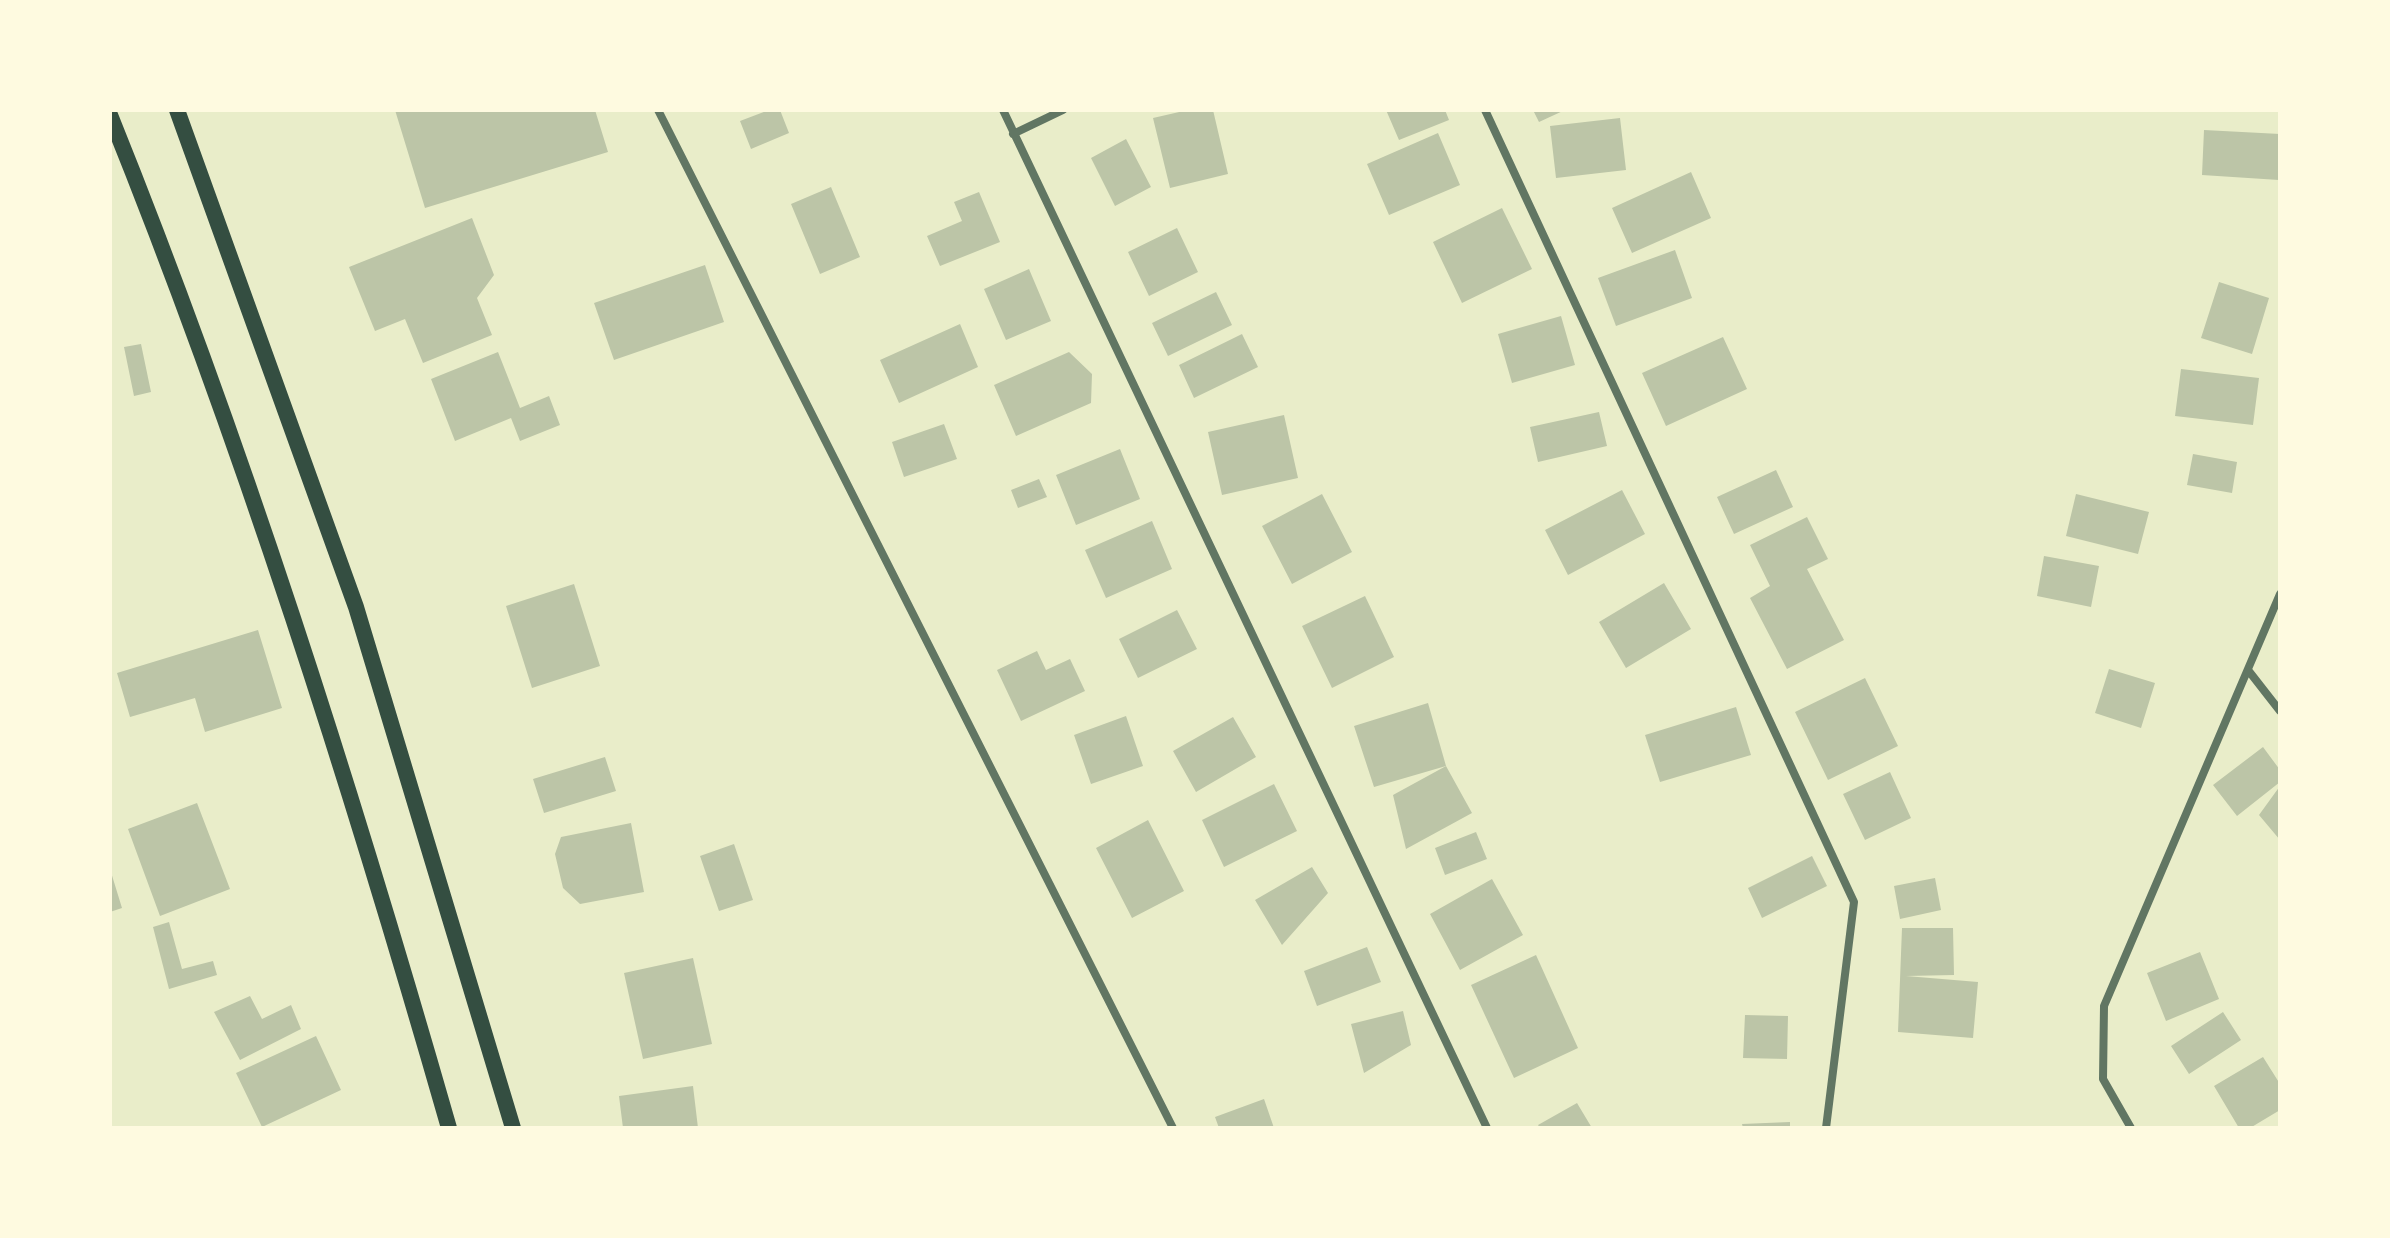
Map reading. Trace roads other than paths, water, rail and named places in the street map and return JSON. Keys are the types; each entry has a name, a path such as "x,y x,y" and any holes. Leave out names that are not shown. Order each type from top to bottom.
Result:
{"main road":[{"path":"177,110 356,607 513,1128"},
{"path":"110,115 170,263 298,629 449,1128"}],"street":[{"path":"658,110 1173,1128"},
{"path":"1003,110 1487,1128"},
{"path":"1013,134 1063,110"},
{"path":"1485,110 1854,902 1826,1128"},
{"path":"2131,1128 2103,1079 2104,1006 2280,594"},
{"path":"2248,670 2280,711"}]}
